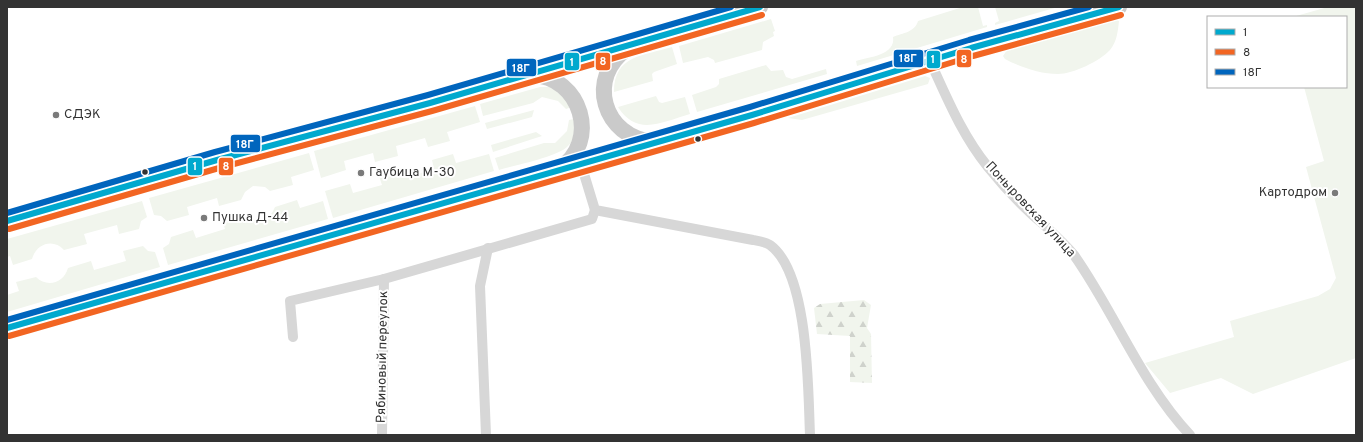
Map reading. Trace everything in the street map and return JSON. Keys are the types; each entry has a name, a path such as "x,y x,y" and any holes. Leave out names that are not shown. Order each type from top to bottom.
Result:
{"main road":[{"path":"7,221 217,160 527,75 760,7"},
{"path":"7,328 581,164 1119,7"},
{"path":"632,44 620,54 609,69 604,86 605,103 612,119 624,132 640,140 656,142"},
{"path":"527,75 544,77 560,84 573,96 581,112 582,129 579,146 569,161 556,171"}],"street":[{"name":"Поныровская улица","path":"930,61 969,142 988,167 1007,188 1073,254 1094,286 1147,376 1175,419 1190,435"},
{"path":"293,337 290,301 384,279 592,219 595,210 581,164"},
{"path":"595,210 769,244 786,263 805,330 810,435"},
{"path":"486,435 480,286 488,248"},
{"name":"Рябиновый переулок","path":"382,435 384,279"}],"green space":[{"path":"963,7 978,7 983,26 987,25 987,27 857,66 856,61 886,51 893,43 893,37 911,30 918,21"},
{"path":"995,7 1058,7 995,25 995,23 999,21"},
{"name":"Картодром","path":"1328,7 1356,7 1356,358 1253,394 1221,378 1170,393 1145,363 1234,337 1230,321 1318,296 1330,289 1336,278 1306,167 1324,161 1304,88 1347,88 1347,16 1296,16"},
{"path":"771,19 775,31 773,32 774,36 763,42 762,50 715,63 714,60 708,57 683,63 679,46"},
{"path":"1117,20 1119,21 1117,36 1110,50 1093,62 1071,72 1051,74 1037,71 1011,62 1003,56 1007,50"},
{"path":"672,47 677,64 654,72 652,74 653,81 614,92 615,80 619,71 625,64 641,55"},
{"path":"766,65 771,71 783,70 786,77 792,79 826,69 827,74 697,112 692,95 716,87 719,84 719,79"},
{"path":"925,76 930,78 928,84 802,120 788,118"},
{"path":"540,87 551,87 575,106 566,109 558,101 542,97 533,103 483,116 480,104"},
{"path":"656,96 659,102 662,103 685,97 690,114 660,123 642,125 633,122 625,116 618,107"},
{"path":"475,106 480,122 447,132 450,141 428,147 425,138 396,146 398,156 375,162 373,153 344,161 346,170 321,178 314,151"},
{"path":"534,110 532,117 487,129 485,123"},
{"path":"578,118 573,140 563,150 546,157 499,170 495,158 544,143 555,143 567,131 569,120"},
{"path":"536,132 542,136 493,152 491,145"},
{"path":"309,153 314,170 291,177 293,185 270,191 265,187 253,186 245,192 241,200 219,206 217,198 187,207 189,215 167,221 161,216 154,215 149,198"},
{"path":"453,154 456,163 489,154 494,171 333,218 325,191 350,184 353,193 382,185 379,176 402,169 405,178 434,169 432,160"},
{"path":"297,200 300,208 323,201 328,219 168,265 163,248 169,244 171,237 193,230 196,238 225,229 223,222 245,215 253,220 263,221 272,213 275,207"},
{"path":"142,201 147,217 141,221 139,229 119,234 117,225 84,234 87,244 64,250 55,244 45,244 37,250 32,259 13,265 10,256 7,257 7,239"},
{"path":"143,246 148,251 155,252 160,267 7,312 7,295 19,291 16,282 36,277 45,282 55,282 63,277 68,268 91,261 94,270 126,261 123,251"},
{"path":"864,300 871,305 867,328 871,334 872,383 850,382 850,336 817,334 814,308 820,304"}],"transit line":[{"name":"18Г","path":"7,213 215,152 428,95 731,7"},
{"name":"1","path":"7,221 217,160 430,103 760,7"},
{"name":"18Г","path":"7,320 750,107 969,40 1089,7"},
{"name":"1","path":"7,328 752,115 971,48 1119,7"},
{"name":"8","path":"9,229 219,168 432,111 762,15"},
{"name":"8","path":"9,336 754,123 973,56 1121,15"}],"place":[{"name":"СДЭК","path":"56,115"},
{"name":"Гаубица М-30","path":"361,173"},
{"name":"Картодром","path":"1335,193"},
{"name":"Пушка Д-44","path":"204,218"}]}
